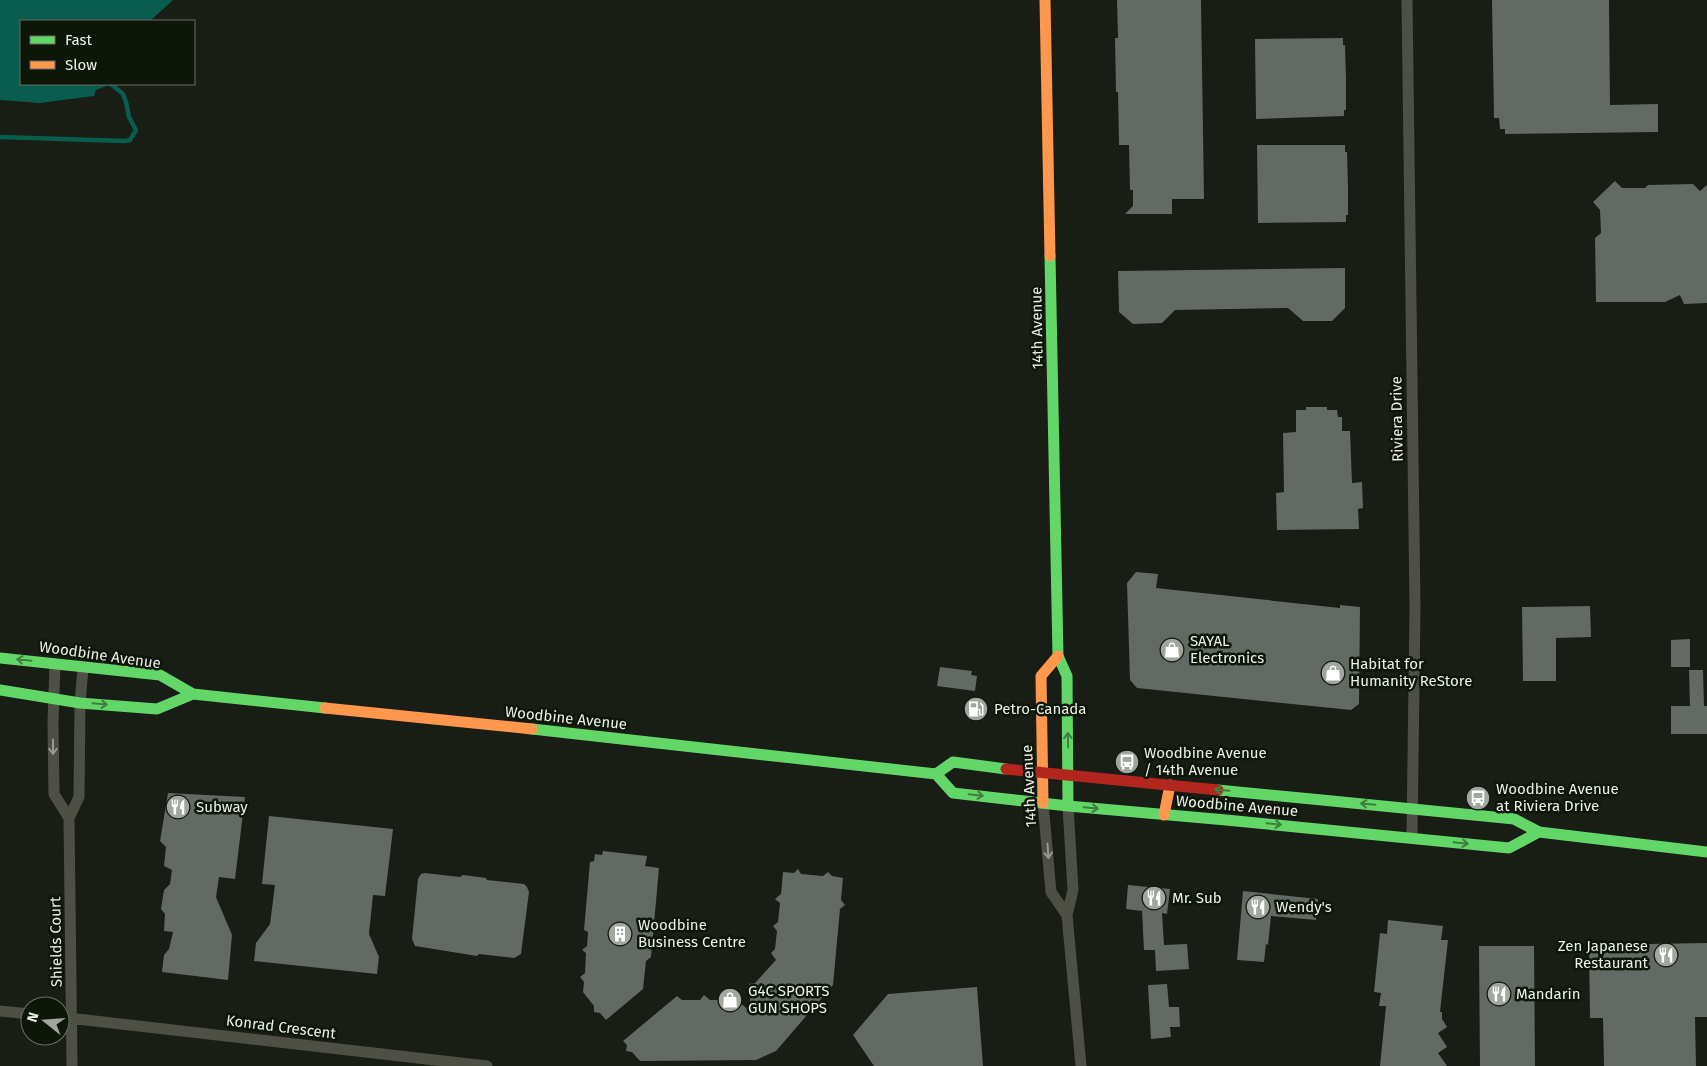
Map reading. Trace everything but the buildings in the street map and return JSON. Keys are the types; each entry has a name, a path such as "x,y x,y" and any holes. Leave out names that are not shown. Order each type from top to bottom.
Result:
{"main road":[{"name":"14th Avenue","path":"1045,0 1058,656 1067,676 1068,806"},
{"name":"14th Avenue","path":"1043,803 1041,773 1041,676 1058,656"},
{"name":"Woodbine Avenue","path":"0,658 160,675 192,694 936,774 954,762 1041,773 1414,808 1514,819 1540,832 1707,852"},
{"name":"Woodbine Avenue","path":"0,690 80,703 157,709 192,694"},
{"name":"Woodbine Avenue","path":"936,774 953,793 1068,806 1509,848 1540,832"},
{"path":"1164,815 1170,785"}],"street":[{"name":"Riviera Drive","path":"1407,0 1415,607 1414,808 1412,838"},
{"path":"55,664 54,794 69,818"},
{"name":"Shields Court","path":"66,996 69,818 79,797 80,703 83,668"},
{"name":"14th Avenue","path":"1043,803 1051,892 1067,915"},
{"name":"14th Avenue","path":"1068,806 1073,890 1067,915 1081,1066"},
{"path":"0,1011 20,1013"},
{"name":"Konrad Crescent","path":"70,1017 487,1066"},
{"name":"Shields Court","path":"70,1046 72,1066"}],"shaded area":[{"path":"0,0 173,0 151,20 20,20 20,85 108,85 96,90 94,96 40,103 0,100"}],"waterway":[{"path":"0,137 130,140 136,130 129,117 123,94 112,85"}],"traffic: fast":[{"path":"1050,256 1058,656 1067,676 1068,806"},
{"path":"0,658 160,675 193,694 325,708"},
{"path":"0,690 80,703 157,709 193,694"},
{"path":"532,729 936,774 953,762 1006,769"},
{"path":"936,774 953,793 1068,806 1226,820"},
{"path":"1218,790 1322,800"},
{"path":"1322,800 1514,819 1539,832 1707,852"},
{"path":"1226,820 1509,848 1539,832"}],"traffic: slow":[{"path":"1045,0 1050,256"},
{"path":"1043,803 1041,676 1058,656"},
{"path":"325,708 532,729"},
{"path":"1164,815 1170,785"}],"traffic: jam":[{"path":"1006,769 1218,790"}],"place":[{"name":"SAYAL Electronics","path":"1172,650"},
{"name":"Habitat for Humanity ReStore","path":"1333,673"},
{"name":"Petro-Canada","path":"976,709"},
{"name":"Woodbine Avenue / 14th Avenue","path":"1127,762"},
{"name":"Woodbine Avenue at Riviera Drive","path":"1478,798"},
{"name":"Subway","path":"178,807"},
{"name":"Mr. Sub","path":"1154,898"},
{"name":"Wendy's","path":"1258,907"},
{"name":"Woodbine Business Centre","path":"620,934"},
{"name":"Zen Japanese Restaurant","path":"1666,955"},
{"name":"Mandarin","path":"1499,994"},
{"name":"G4C SPORTS GUN SHOPS","path":"730,1000"}]}
